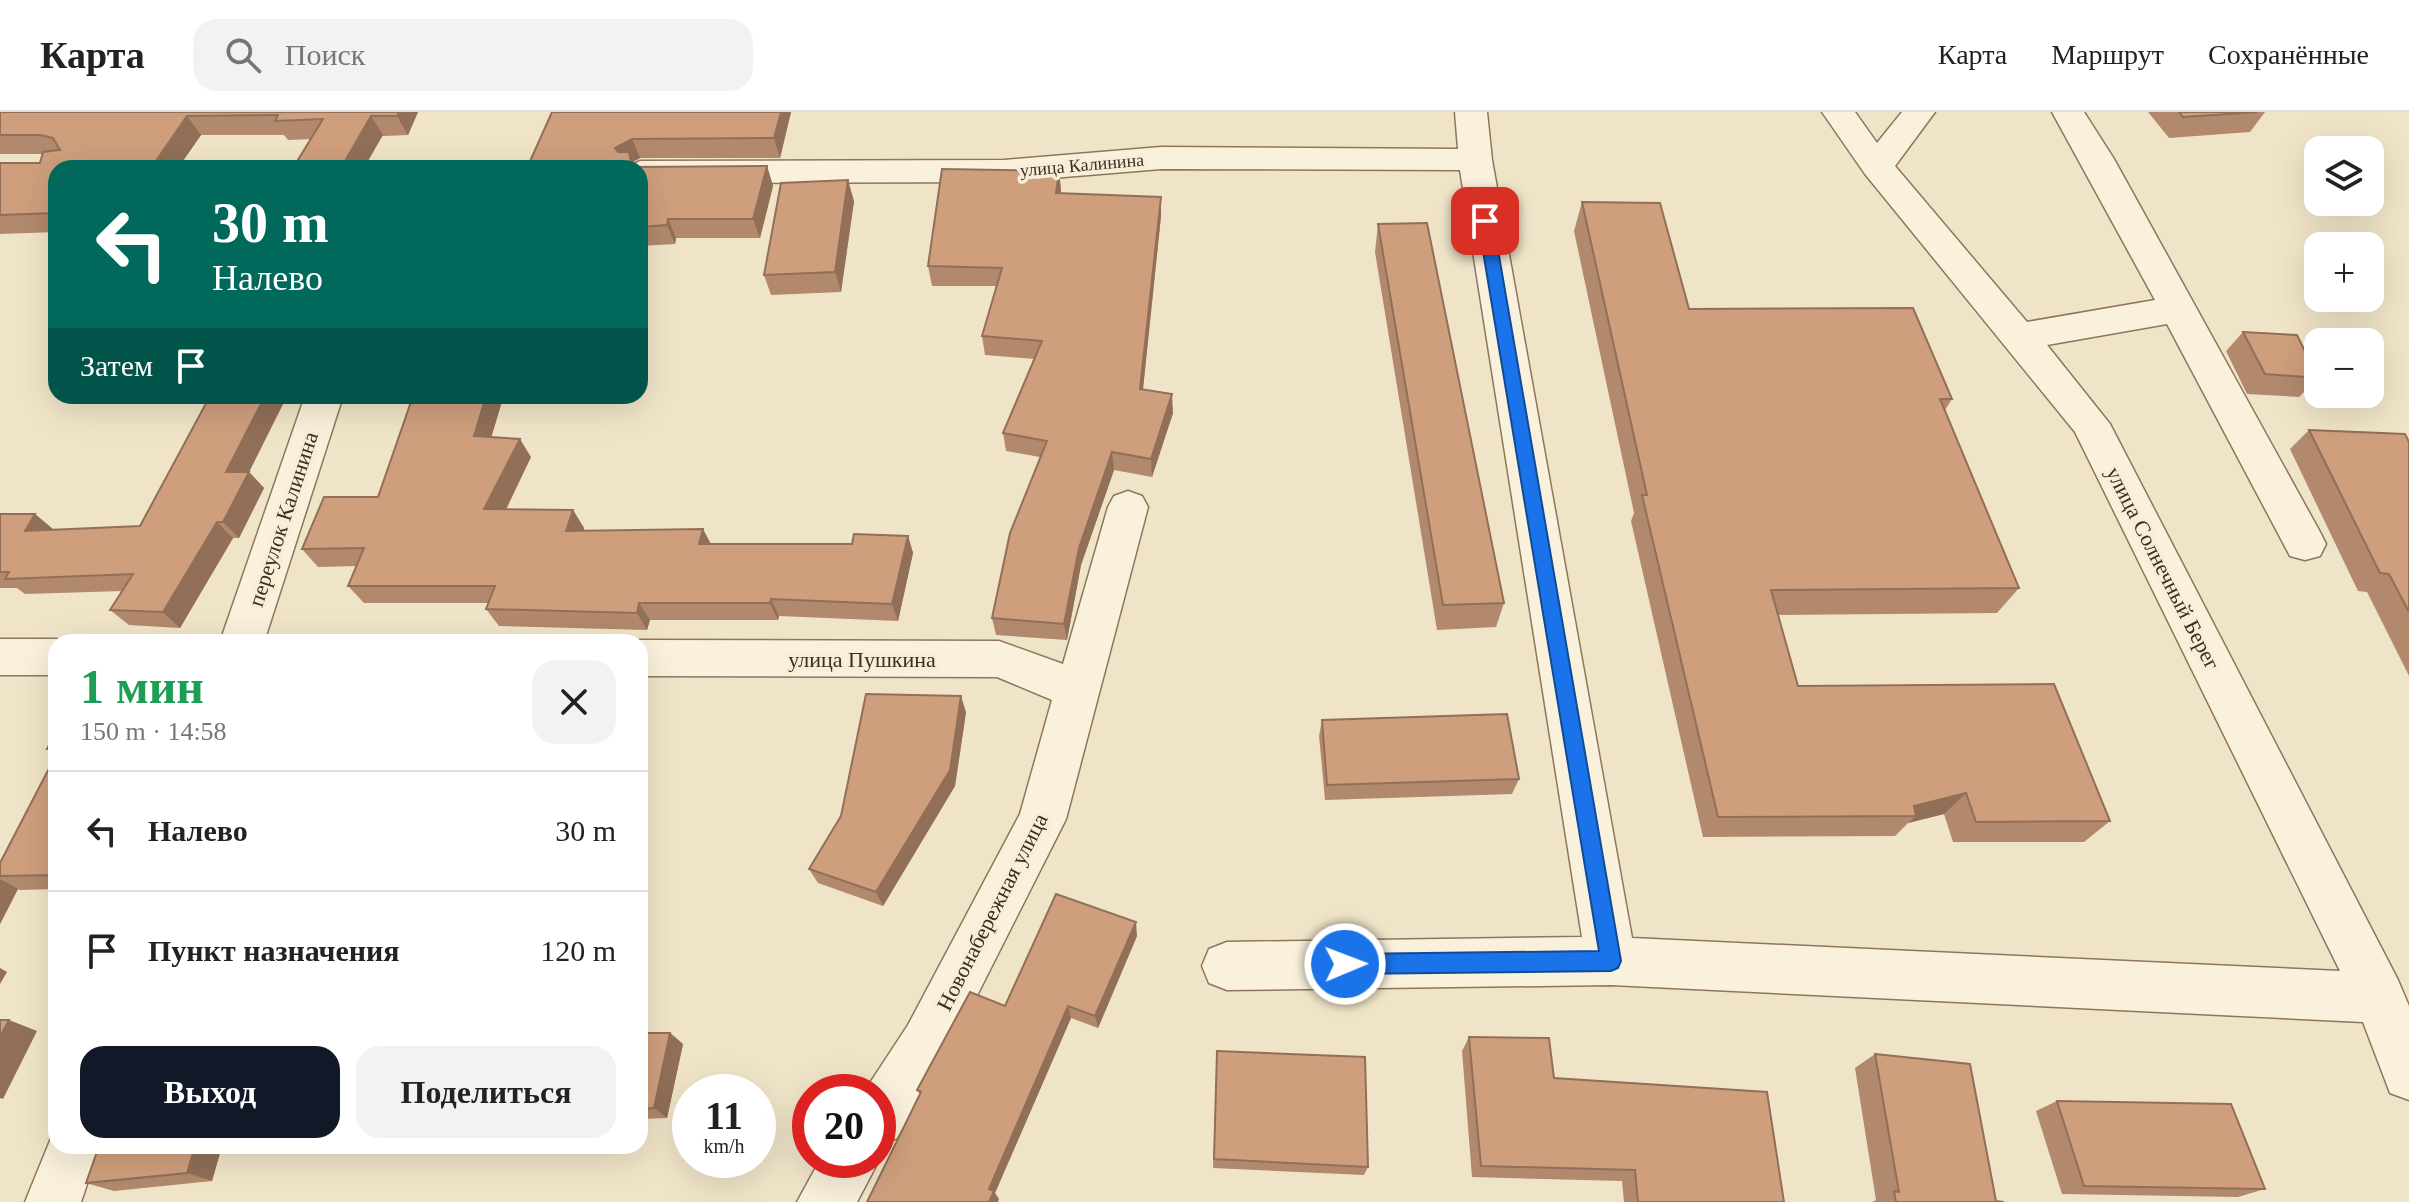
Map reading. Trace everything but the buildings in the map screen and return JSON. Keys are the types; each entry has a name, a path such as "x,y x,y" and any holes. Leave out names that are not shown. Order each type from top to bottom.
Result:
{"street":[{"path":"1471,112 1475,160 1611,961"},
{"name":"улица Солнечный Берег","path":"1838,112 1877,166 2091,424 2380,998 2409,1074"},
{"path":"1877,166 1919,112"},
{"path":"2068,112 2305,544"},
{"name":"улица Калинина","path":"648,172 1004,171 1161,158 1475,160"},
{"path":"2019,337 2178,309"},
{"name":"переулок Калинина","path":"245,634 321,404"},
{"name":"Новонабережная улица","path":"896,1090 926,1043 1042,819 1128,507"},
{"path":"0,657 48,657"},
{"name":"улица Пушкина","path":"648,658 999,659 1078,690"},
{"path":"1227,966 1611,961 2380,998"},
{"path":"53,1202 70,1154"},
{"path":"825,1202 840,1178"}],"route":[{"path":"1345,964 1611,961 1485,221"}]}
